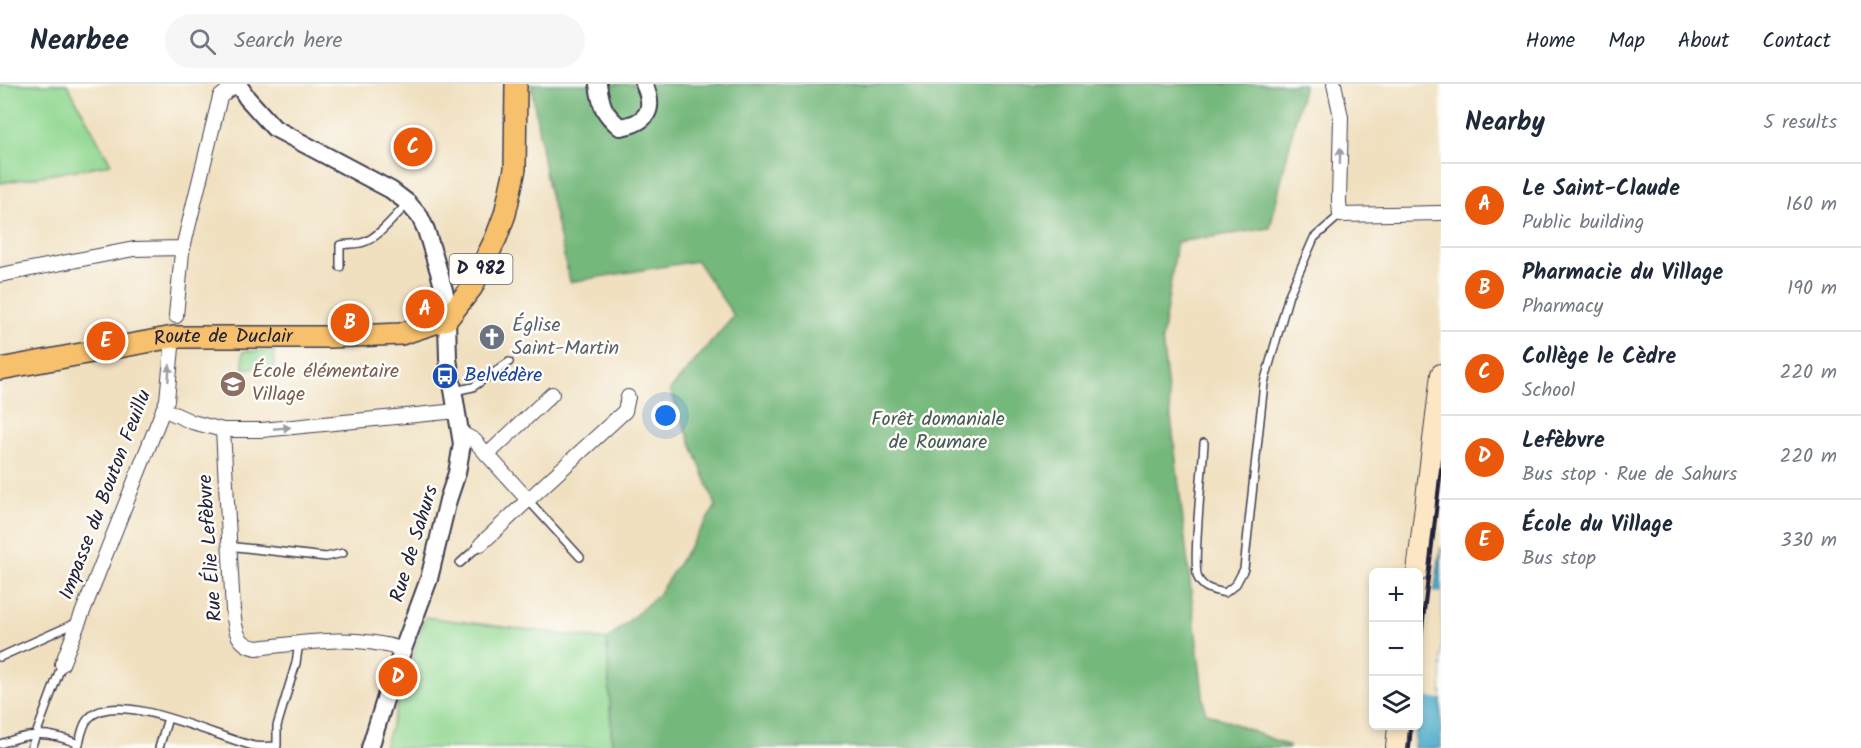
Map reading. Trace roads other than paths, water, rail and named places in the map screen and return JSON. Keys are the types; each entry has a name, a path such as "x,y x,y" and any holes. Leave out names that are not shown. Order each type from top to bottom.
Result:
{"main road":[{"name":"D 982","path":"447,319 472,287 505,214 515,170 516,84"},
{"name":"Route de Duclair","path":"0,369 174,326 329,337 401,334 447,319"},
{"path":"1418,568 1441,374"},
{"path":"1396,748 1398,730"}],"street":[{"path":"237,84 274,128 391,190 408,203"},
{"name":"Impasse du Bouton Feuillu","path":"62,664 167,400 183,248 220,97 237,84"},
{"path":"598,84 606,116 620,127 634,124 647,115 651,99 644,84"},
{"path":"1334,84 1341,117 1340,215 1441,213"},
{"name":"Rue de Sahurs","path":"370,748 402,649 429,579 461,454 461,433 448,359 445,294 426,230 420,217 408,203"},
{"path":"0,275 134,249 183,248"},
{"path":"487,455 552,394"},
{"path":"481,544 625,411 628,397"},
{"path":"163,409 192,422 223,430 262,430 457,411"},
{"name":"Rue Élie Lefèbvre","path":"223,430 232,610 235,628 241,640 247,646 257,648 339,640 380,642 402,649"},
{"path":"461,433 474,440 528,500"}],"lane":[{"path":"340,267 340,245 370,240 408,203"},
{"path":"1204,443 1197,577 1207,589 1225,593 1236,584 1244,569 1264,383 1289,295 1314,238 1340,215"},
{"path":"454,391 473,387 509,362"},
{"path":"528,500 580,557"},
{"path":"460,563 481,544"},
{"path":"228,546 326,557 343,554"},
{"path":"0,657 78,622"},
{"path":"0,744 36,734 56,735 78,746 86,720 94,713 110,708 138,709 256,746 277,747 277,726 296,663 298,643"},
{"path":"31,748 62,664"},
{"path":"159,748 168,718"}],"water":[{"path":"1441,547 1441,748 1414,748 1416,730 1423,730 1423,669"}],"railway":[{"path":"1423,622 1441,469"},
{"path":"1409,748 1411,730"}],"place":[{"name":"Collège le Cèdre","path":"413,147"},
{"name":"Le Saint-Claude","path":"425,309"},
{"name":"Pharmacie du Village","path":"350,323"},
{"name":"Église Saint-Martin","path":"492,337"},
{"name":"École du Village","path":"106,341"},
{"name":"Belvédère","path":"445,376"},
{"name":"École élémentaire Village","path":"233,384"},
{"name":"Lefèbvre","path":"398,677"}],"park label":[{"name":"Forêt domaniale de Roumare","path":"938,432"}]}
